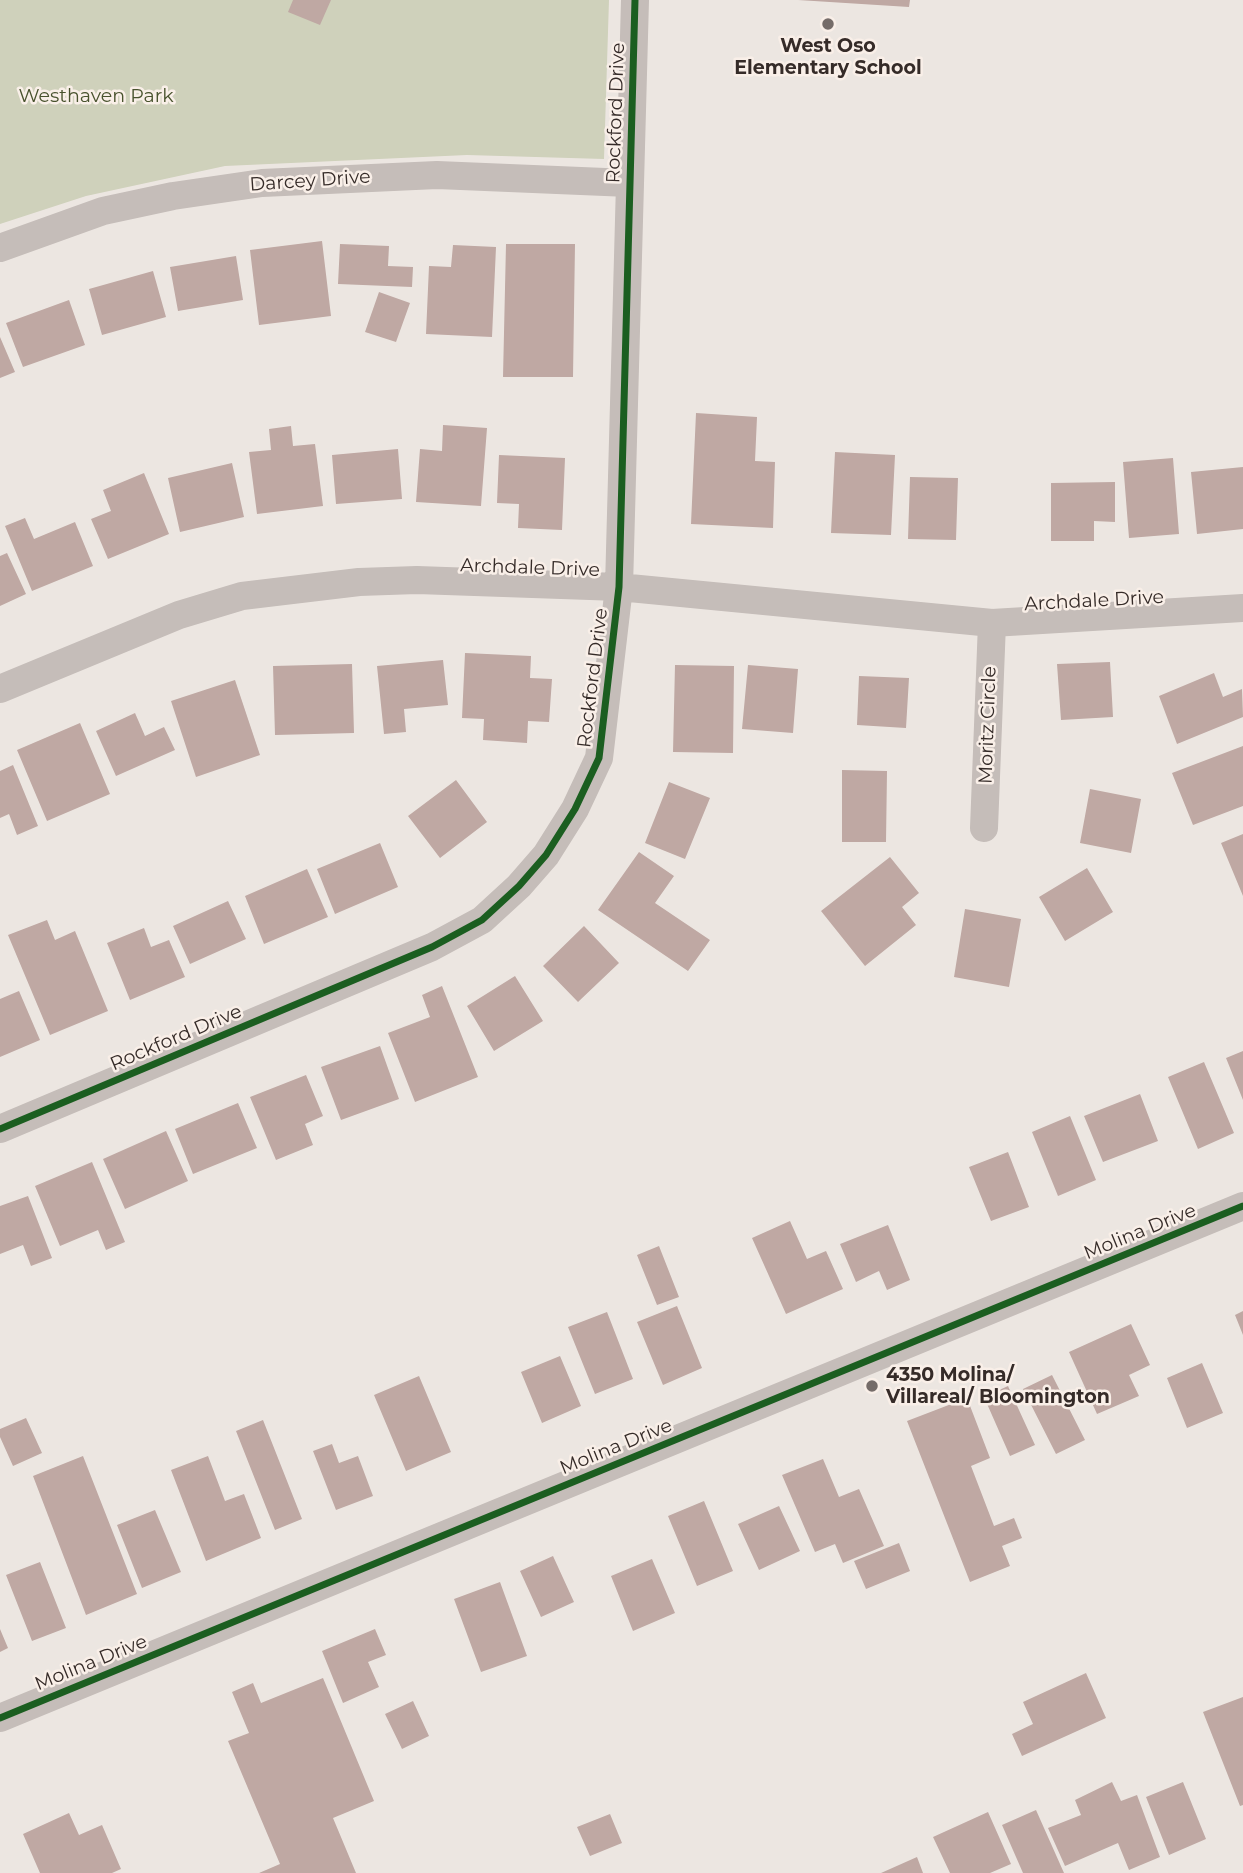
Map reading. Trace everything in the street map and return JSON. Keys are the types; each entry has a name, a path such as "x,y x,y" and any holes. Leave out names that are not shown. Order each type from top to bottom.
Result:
{"street":[{"name":"Rockford Drive","path":"0,1129 432,947 482,920 519,886 546,855 575,809 599,758 619,587 635,0"},
{"name":"Darcey Drive","path":"0,248 103,211 173,196 262,183 438,175 629,183"},
{"name":"Archdale Drive","path":"0,689 179,615 242,596 307,586 417,580 619,587 992,623 1243,608"},
{"name":"Moritz Circle","path":"984,828 992,623"},
{"name":"Molina Drive","path":"0,1718 1243,1206"}],"green space":[{"name":"Westhaven Park","path":"0,0 609,0 604,159 467,155 225,166 86,196 0,224"}],"building":[{"path":"293,0 331,0 320,25 288,12"},
{"path":"798,0 910,0 909,7"},
{"path":"322,241 331,316 259,325 250,250"},
{"path":"340,244 389,246 388,266 413,267 412,287 338,284"},
{"path":"506,244 575,244 573,377 503,377"},
{"path":"453,245 496,247 492,337 426,334 429,266 451,267"},
{"path":"236,256 243,300 178,311 170,267"},
{"path":"153,271 166,317 102,335 89,289"},
{"path":"379,292 410,303 396,342 365,332"},
{"path":"69,300 85,345 23,367 6,323"},
{"path":"0,337 15,372 0,378"},
{"path":"696,413 757,417 755,461 775,462 773,528 691,524"},
{"path":"443,425 487,428 481,506 416,502 420,449 442,451"},
{"path":"291,426 293,446 315,444 323,506 257,514 249,452 271,450 269,429"},
{"path":"398,449 402,499 336,504 332,455"},
{"path":"835,452 895,455 891,535 831,533"},
{"path":"499,455 565,458 562,530 518,528 519,504 497,503"},
{"path":"1173,458 1179,534 1129,538 1123,462"},
{"path":"232,463 244,517 180,532 168,478"},
{"path":"1243,467 1243,529 1197,534 1191,472"},
{"path":"144,473 169,534 108,559 91,519 111,511 103,490"},
{"path":"910,477 958,478 956,540 908,539"},
{"path":"1115,482 1115,522 1094,521 1094,541 1051,541 1051,483"},
{"path":"25,518 34,539 75,522 93,566 32,591 5,526"},
{"path":"7,553 26,594 0,606 0,556"},
{"path":"465,653 531,656 530,678 552,679 549,722 528,721 527,743 483,740 484,719 462,718"},
{"path":"443,660 448,705 404,709 406,732 384,734 377,666"},
{"path":"1110,662 1113,717 1061,720 1057,664"},
{"path":"352,664 354,733 275,735 273,666"},
{"path":"675,665 734,666 733,753 673,752"},
{"path":"748,665 798,669 793,733 742,729"},
{"path":"1214,673 1223,697 1242,689 1243,717 1177,744 1159,696"},
{"path":"859,676 909,678 906,728 857,725"},
{"path":"235,680 260,755 196,777 171,701"},
{"path":"135,713 145,736 164,727 175,750 116,776 96,731"},
{"path":"80,723 110,794 47,821 17,750"},
{"path":"1243,746 1243,806 1193,825 1172,773"},
{"path":"13,765 38,826 17,835 9,814 0,818 0,771"},
{"path":"842,770 887,771 886,842 842,842"},
{"path":"456,780 487,822 440,858 408,816"},
{"path":"669,782 710,798 685,859 645,843"},
{"path":"1090,789 1141,799 1131,853 1080,843"},
{"path":"1243,834 1243,896 1221,843"},
{"path":"380,843 398,887 335,914 317,869"},
{"path":"639,852 674,876 655,903 710,940 688,971 598,910"},
{"path":"890,857 919,893 902,907 916,925 865,966 821,911"},
{"path":"1087,868 1113,912 1065,941 1039,897"},
{"path":"307,869 328,917 264,944 245,896"},
{"path":"228,901 246,939 190,964 173,926"},
{"path":"965,909 1021,919 1009,987 954,977"},
{"path":"47,920 55,940 75,931 108,1011 50,1035 8,935"},
{"path":"584,926 619,963 578,1002 543,966"},
{"path":"144,928 151,947 169,940 185,977 130,1000 107,943"},
{"path":"515,976 543,1021 494,1051 467,1006"},
{"path":"442,986 478,1077 415,1102 388,1033 430,1017 422,995"},
{"path":"19,991 40,1040 0,1057 0,999"},
{"path":"380,1046 399,1099 341,1120 321,1067"},
{"path":"1243,1051 1243,1100 1226,1058"},
{"path":"1204,1062 1234,1133 1198,1149 1168,1077"},
{"path":"306,1075 323,1116 305,1124 313,1145 276,1160 250,1097"},
{"path":"1140,1094 1158,1141 1103,1162 1084,1116"},
{"path":"238,1103 257,1148 193,1174 175,1129"},
{"path":"1070,1116 1096,1180 1058,1196 1032,1132"},
{"path":"166,1131 188,1181 125,1209 103,1159"},
{"path":"1008,1152 1029,1207 991,1221 969,1167"},
{"path":"92,1162 125,1242 106,1250 98,1230 60,1246 35,1186"},
{"path":"28,1196 52,1258 31,1266 23,1245 0,1254 0,1206"},
{"path":"790,1221 807,1259 826,1251 843,1289 786,1314 752,1238"},
{"path":"888,1225 910,1280 887,1290 879,1271 856,1282 840,1244"},
{"path":"659,1246 679,1297 657,1305 637,1255"},
{"path":"677,1306 702,1368 663,1385 637,1322"},
{"path":"1243,1311 1243,1335 1235,1315"},
{"path":"607,1312 633,1379 595,1394 568,1327"},
{"path":"1131,1324 1150,1365 1129,1375 1139,1396 1097,1414 1069,1352"},
{"path":"560,1356 581,1406 542,1423 521,1372"},
{"path":"1202,1363 1223,1413 1187,1428 1167,1378"},
{"path":"1052,1375 1085,1440 1056,1454 1023,1389"},
{"path":"419,1376 451,1452 406,1471 374,1395"},
{"path":"1008,1386 1035,1445 1010,1456 984,1397"},
{"path":"967,1398 990,1458 971,1466 994,1526 1014,1518 1022,1538 1002,1546 1010,1566 970,1582 907,1421"},
{"path":"26,1418 42,1453 13,1466 0,1437 0,1429"},
{"path":"263,1420 302,1519 275,1530 236,1431"},
{"path":"332,1444 339,1463 358,1456 373,1496 336,1510 313,1451"},
{"path":"83,1456 137,1594 86,1615 33,1476"},
{"path":"208,1456 225,1501 244,1494 261,1538 206,1561 171,1470"},
{"path":"823,1459 839,1497 859,1489 884,1546 843,1563 835,1544 815,1552 782,1475"},
{"path":"704,1501 733,1571 697,1586 668,1516"},
{"path":"779,1506 800,1551 759,1570 738,1524"},
{"path":"155,1510 181,1572 142,1588 117,1525"},
{"path":"899,1543 910,1571 866,1589 854,1561"},
{"path":"553,1556 574,1602 541,1617 520,1571"},
{"path":"652,1559 675,1613 633,1631 611,1576"},
{"path":"40,1562 66,1628 32,1641 6,1575"},
{"path":"500,1582 527,1656 481,1672 454,1599"},
{"path":"0,1629 8,1648 0,1652"},
{"path":"375,1629 386,1655 368,1662 379,1687 343,1703 322,1651"},
{"path":"1086,1673 1106,1718 1022,1756 1012,1734 1033,1724 1023,1702"},
{"path":"323,1678 374,1801 333,1818 356,1873 259,1873 280,1864 228,1741 249,1733 232,1692 253,1683 261,1703"},
{"path":"1243,1697 1243,1805 1240,1806 1203,1712"},
{"path":"413,1701 429,1736 402,1749 385,1714"},
{"path":"1112,1782 1121,1801 1137,1795 1160,1857 1129,1870 1118,1843 1065,1866 1048,1828 1081,1815 1075,1800"},
{"path":"1183,1782 1206,1839 1169,1855 1146,1797"},
{"path":"1036,1810 1064,1873 1023,1873 1002,1825"},
{"path":"988,1812 1011,1864 990,1873 950,1873 933,1837"},
{"path":"69,1813 79,1835 102,1825 121,1869 112,1873 40,1873 23,1834"},
{"path":"610,1814 622,1843 590,1856 577,1827"},
{"path":"917,1857 923,1873 881,1873"}],"cycle path":[{"path":"0,1129 432,947 482,920 519,886 546,855 575,809 599,758 619,587 635,0"},
{"path":"0,1718 1243,1206"}],"place":[{"name":"West Oso Elementary School","path":"828,24"},
{"name":"4350 Molina/ Villareal/ Bloomington","path":"872,1386"}]}
